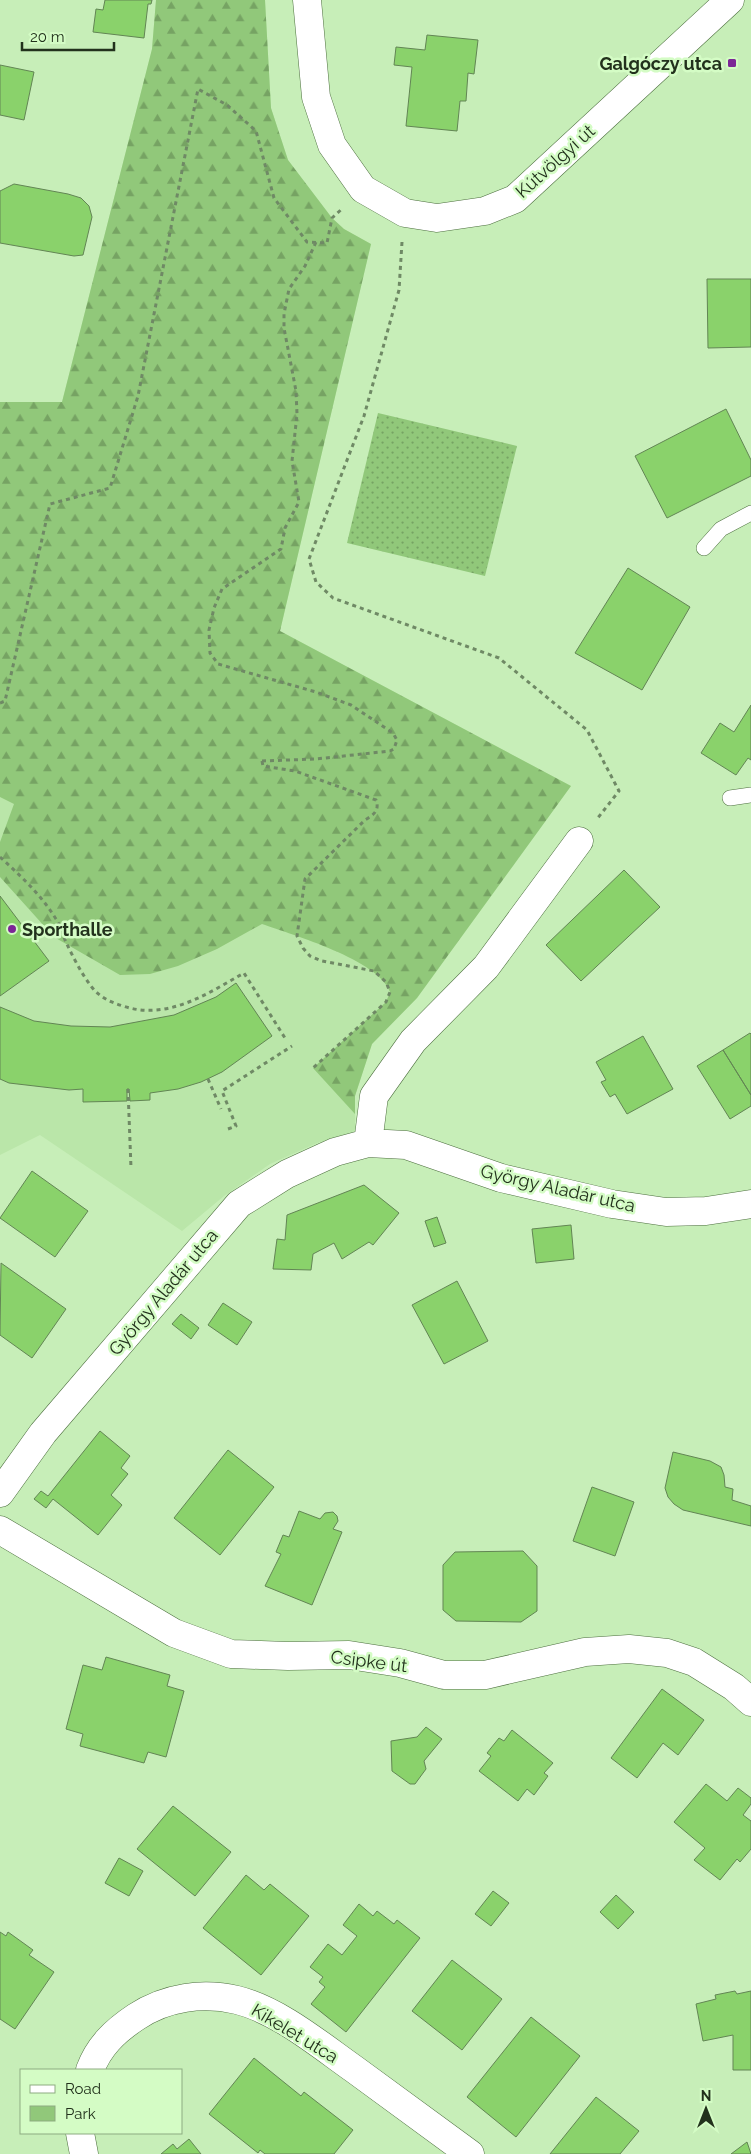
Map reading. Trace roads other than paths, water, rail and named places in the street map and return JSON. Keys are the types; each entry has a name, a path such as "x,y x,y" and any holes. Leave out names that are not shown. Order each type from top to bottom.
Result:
{"street":[{"name":"Kútvölgyi út","path":"307,0 316,97 332,145 363,189 405,213 437,218 485,211 515,199 730,0"},
{"path":"368,1143 374,1096 413,1041 486,967 579,841"},
{"name":"György Aladár utca","path":"0,1493 43,1433 239,1204 287,1174 334,1152 368,1143 406,1146 501,1178 612,1204 666,1212 706,1211 751,1204"},
{"name":"Csipke út","path":"0,1530 174,1632 231,1654 288,1656 349,1655 400,1663 444,1675 485,1675 585,1652 629,1649 667,1653 694,1662 734,1687 751,1702"},
{"name":"Kikelet utca","path":"90,2069 96,2055 117,2030 144,2011 172,2000 211,1996 238,2000 269,2013 318,2044 470,2154"},
{"path":"80,2134 84,2154"}],"lane":[{"path":"704,548 721,529 751,513"},
{"path":"730,798 751,795"}],"place":[{"name":"Galgóczy utca","path":"732,63"},
{"name":"Sporthalle","path":"12,929"}]}
